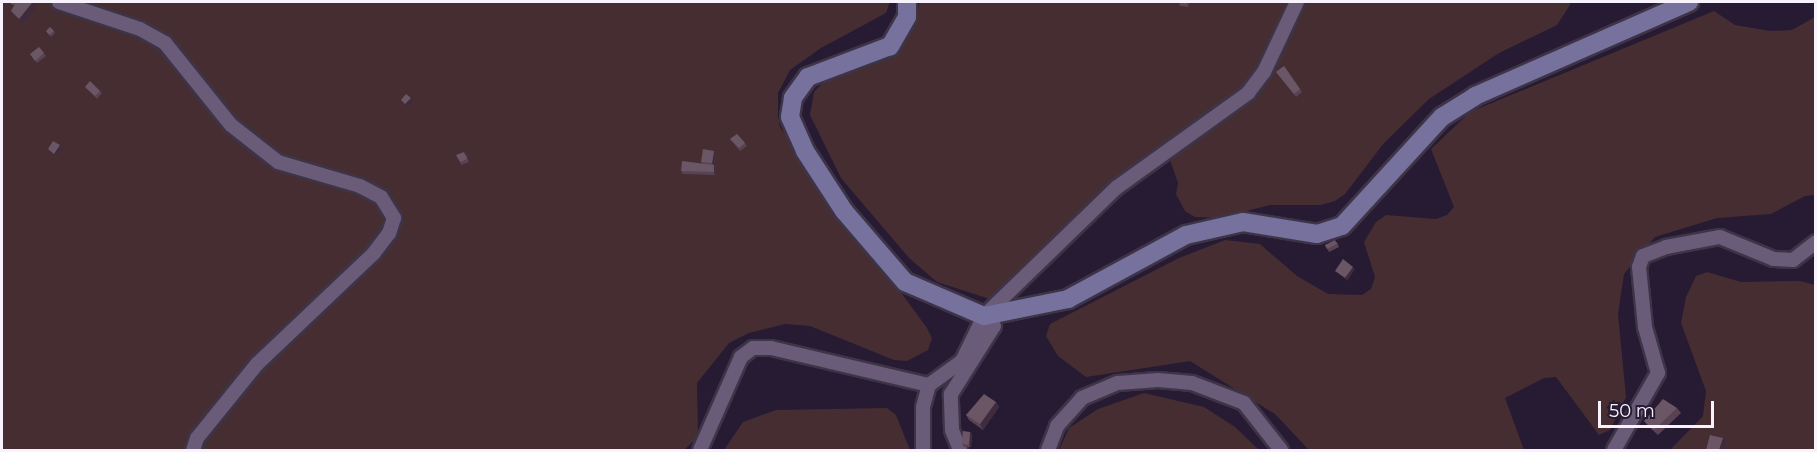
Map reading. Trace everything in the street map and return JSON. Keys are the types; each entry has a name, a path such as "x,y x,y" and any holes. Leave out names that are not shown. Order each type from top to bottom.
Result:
{"street":[{"path":"59,2 140,29 165,43 231,126 278,162 360,186 381,197 394,218 389,233 374,254 257,364 197,438 193,450"},
{"path":"908,2 907,17 890,46 808,77 793,98 790,117 805,151 844,211 905,282 984,316 994,326 951,394 952,430 960,450"},
{"path":"923,450 923,406 929,385 962,361 984,316 1116,188 1159,154 1222,115 1248,93 1264,72 1297,2"},
{"path":"984,316 1068,299 1186,235 1243,222 1317,234 1342,226 1442,117 1475,96 1689,2"},
{"path":"1614,450 1658,373 1645,327 1639,267 1643,256 1666,247 1720,237 1774,259 1793,260 1815,242"},
{"path":"700,450 741,357 753,348 771,348 929,385"},
{"path":"1048,450 1058,426 1082,398 1118,383 1158,380 1192,382 1244,403 1281,450"}],"shaded area":[{"path":"2,2 890,2 886,13 821,48 790,70 778,93 778,116 780,127 927,328 932,338 928,350 907,361 894,360 810,326 785,324 749,333 729,343 697,383 698,437 684,450 2,450"},
{"path":"919,2 1570,2 1570,5 1557,25 1499,53 1429,99 1384,143 1345,194 1335,201 1321,205 1270,205 1219,218 1195,217 1185,211 1176,194 1178,183 1170,160 1156,159 996,301 937,282 909,258 841,178 810,115 814,92 831,74 905,41 917,20"},
{"path":"1714,11 1735,25 1770,31 1792,30 1815,17 1815,195 1805,196 1771,214 1717,218 1655,237 1624,274 1618,314 1626,397 1610,430 1599,435 1556,377 1544,378 1505,398 1524,450 1309,450 1275,414 1190,361 1086,377 1058,356 1046,336 1050,324 1179,258 1225,240 1260,244 1297,276 1328,294 1362,295 1371,289 1375,277 1364,242 1376,222 1386,215 1436,219 1447,215 1454,207 1431,149 1470,112"},
{"path":"1707,272 1741,282 1800,281 1815,285 1815,450 1670,450 1703,416 1706,391 1681,323 1686,297 1696,276"},
{"path":"1144,393 1204,407 1235,427 1259,450 1059,450 1069,428 1098,409"},
{"path":"887,408 896,415 910,450 724,450 743,422 776,410"}],"building":[{"path":"16,2 32,3 19,19 11,11"},
{"path":"50,27 54,31 49,35 46,31"},
{"path":"39,47 44,53 35,61 30,54"},
{"path":"1284,66 1300,89 1294,94 1276,72"},
{"path":"90,81 100,91 95,96 85,87"},
{"path":"406,94 411,98 405,104 401,100"},
{"path":"737,134 745,143 739,148 730,139"},
{"path":"53,141 60,145 54,154 48,149"},
{"path":"703,149 714,151 712,163 701,162"},
{"path":"464,152 467,159 460,162 456,155"},
{"path":"682,161 714,165 714,172 681,171"},
{"path":"1335,240 1337,244 1327,249 1325,245"},
{"path":"1343,259 1353,267 1345,278 1335,271"},
{"path":"984,394 996,402 980,424 966,415"},
{"path":"1663,399 1677,408 1654,430 1644,421"},
{"path":"963,431 970,432 969,445 962,444"},
{"path":"1710,435 1723,438 1719,450 1706,450"}]}
